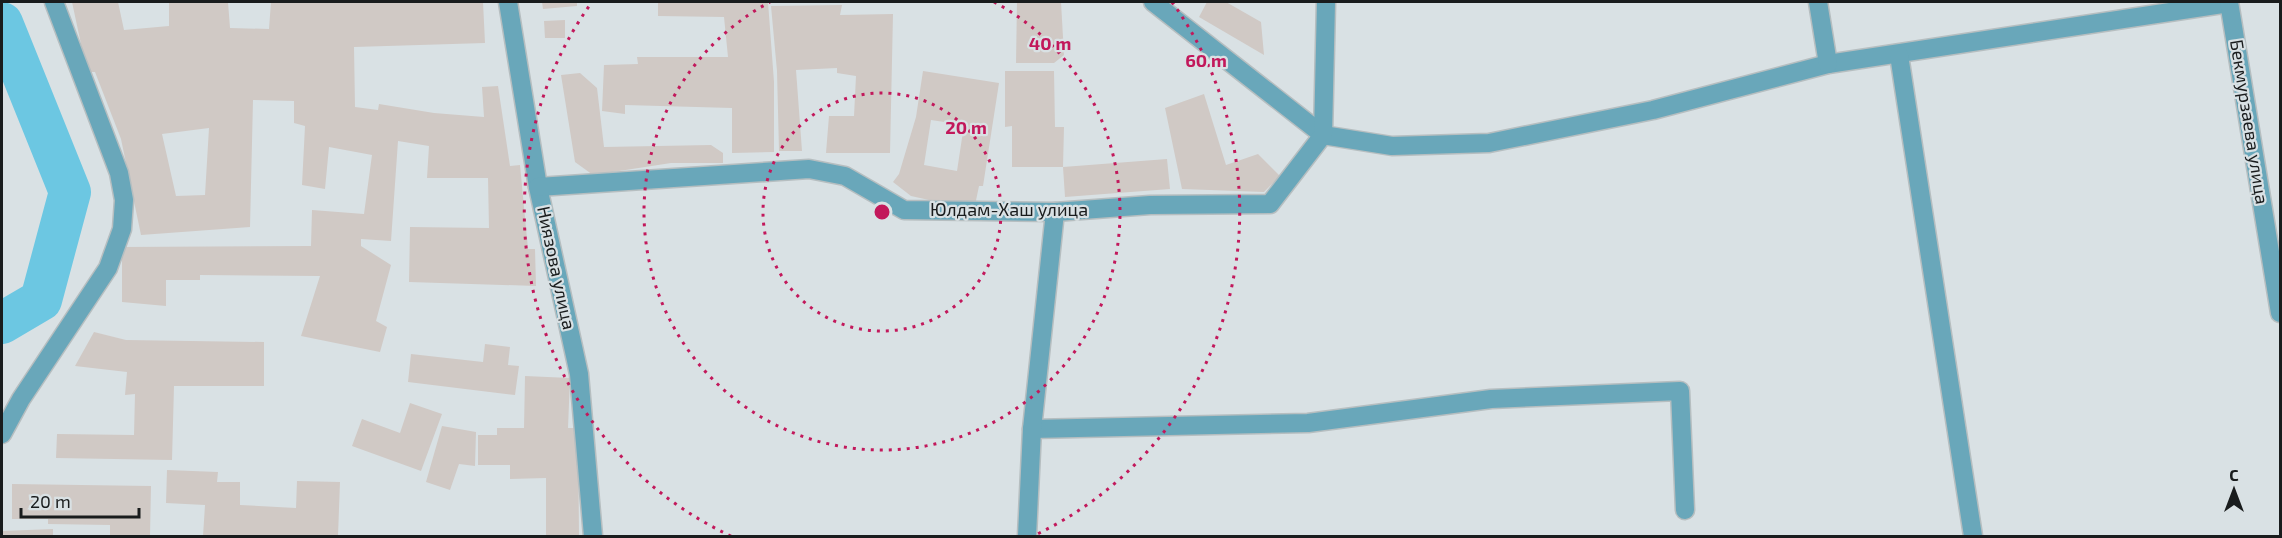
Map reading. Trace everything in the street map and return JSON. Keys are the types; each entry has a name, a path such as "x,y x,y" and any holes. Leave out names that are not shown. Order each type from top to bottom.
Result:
{"street":[{"path":"2,434 21,399 108,268 122,230 124,200 118,173 54,2"},
{"name":"Ниязова улица","path":"508,2 538,187 579,374 593,537"},
{"path":"1153,2 1323,135 1392,146 1489,143 1653,110 1828,64 1899,55 2229,2"},
{"path":"1323,135 1326,2"},
{"path":"1818,2 1828,64"},
{"name":"Бекмурзаева улица","path":"2229,2 2280,313"},
{"path":"1899,55 1973,537"},
{"name":"Юлдам-Хаш улица","path":"538,187 809,169 845,177 904,210 1055,212 1150,205 1269,204 1323,135"},
{"path":"1027,537 1032,429 1055,212"},
{"path":"1032,429 1308,423 1491,399 1680,391 1685,510"}],"building":[{"path":"72,2 118,2 124,30 169,26 169,2 228,2 230,28 269,29 271,2 483,2 485,43 354,47 355,107 378,110 379,104 434,113 484,117 482,87 498,86 510,166 520,165 528,249 535,249 536,286 409,282 410,227 489,228 488,178 427,178 429,146 398,141 391,241 361,239 361,246 391,265 376,321 387,327 380,352 301,336 320,276 200,275 200,280 166,280 166,306 122,302 122,247 311,246 312,210 364,214 372,155 329,147 325,189 302,185 305,126 294,123 294,101 253,100 250,227 141,235 121,139 95,72 87,72","holes":["209,128 205,195 176,196 162,134"]},
{"path":"542,2 577,2 577,6 543,9"},
{"path":"768,2 774,82 774,152 732,153 732,108 625,105 625,114 602,111 604,65 638,64 637,57 728,57 724,17 658,16 658,3"},
{"path":"1017,2 1061,2 1064,55 1054,63 1016,63"},
{"path":"1207,2 1226,2 1261,22 1264,55 1199,17"},
{"path":"842,5 840,15 893,14 890,153 826,153 829,116 854,116 856,76 837,73 837,68 796,70 802,151 779,151 777,71 771,6"},
{"path":"565,20 565,38 545,38 544,21"},
{"path":"923,71 999,83 983,186 979,186 974,210 911,196 893,182 899,174 916,117","holes":["931,120 964,125 957,171 924,165"]},
{"path":"1005,71 1054,71 1055,127 1064,127 1063,167 1012,167 1012,126 1005,127"},
{"path":"580,73 597,88 604,147 711,145 723,153 723,163 671,163 593,175 575,162 561,75"},
{"path":"1204,94 1226,165 1258,154 1280,176 1264,192 1182,189 1165,108"},
{"path":"1167,159 1170,189 1065,197 1063,167"},
{"path":"94,332 126,340 264,342 264,386 174,386 172,460 56,458 57,434 134,435 135,394 125,395 127,372 75,366"},
{"path":"485,344 510,347 508,365 519,366 515,395 408,382 411,354 483,362"},
{"path":"525,376 570,378 568,428 578,428 579,536 546,536 546,478 510,479 510,465 478,465 478,435 497,435 497,428 524,428"},
{"path":"410,403 442,414 421,471 352,446 362,419 400,433"},
{"path":"442,426 476,432 475,466 459,464 450,490 426,482"},
{"path":"167,470 218,472 217,482 240,482 240,505 296,508 297,481 340,482 338,536 203,536 205,505 166,503"},
{"path":"12,484 151,486 150,536 110,536 110,525 48,524 48,519 12,519"},
{"path":"53,529 53,536 2,536 2,531"}],"waterway":[{"path":"2,23 70,192 41,300 2,323"}]}
